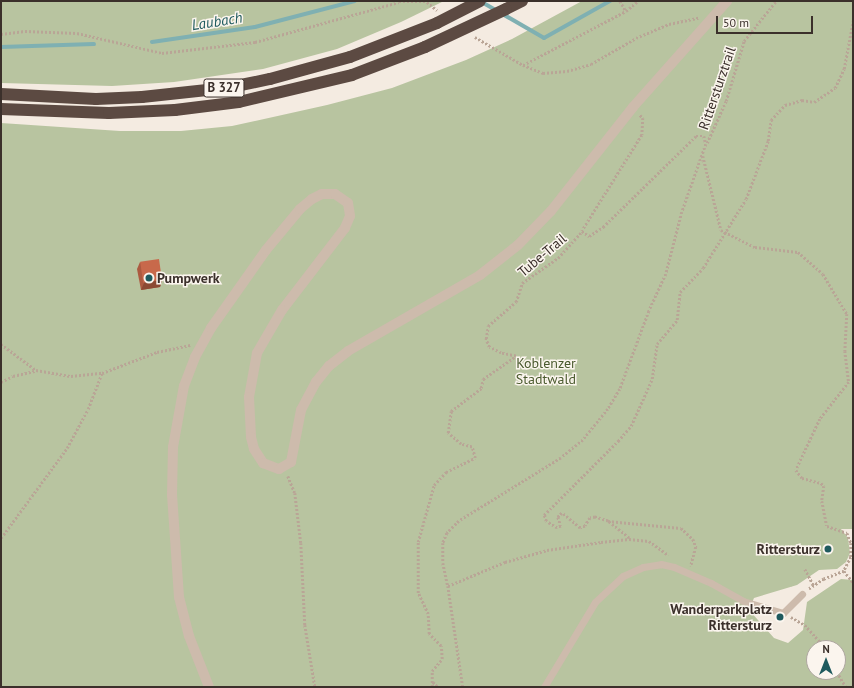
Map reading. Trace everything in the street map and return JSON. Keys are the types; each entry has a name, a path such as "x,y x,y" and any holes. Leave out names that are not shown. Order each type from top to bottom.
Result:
{"highway":[{"name":"B 327","path":"1,94 74,98 142,97 220,89 263,81 311,69 384,45 480,1"},
{"name":"B 327","path":"1,109 74,113 142,112 217,105 268,96 352,75 393,60 475,25 522,1"}],"street":[{"path":"209,687 191,642 182,612 174,555 172,495 174,447 187,377 199,348 247,275 300,209 322,194 335,194 345,200 350,210 348,224 271,326 260,344 254,366 248,409 254,449 265,465 276,469 284,468 291,462 299,418 305,402 328,366 348,351 480,275 518,245 565,194 633,107 727,1"}],"lane":[{"path":"544,687 588,612 605,590 633,571 652,565 668,565 689,572 743,601 783,613 802,594"}],"path":[{"path":"523,65 626,11 638,1"},
{"name":"Rittersturztrail","path":"463,687 448,586 443,563 443,543 447,533 472,511 561,458 583,440 612,402 620,389 649,311 663,282 682,212 706,144 726,101 744,41 776,1"},
{"path":"1,34 25,31 77,33 162,53 255,42 399,2 427,2 439,11"},
{"path":"620,2 626,11"},
{"path":"469,32 493,50 543,73 567,71 591,64 669,24 714,14"},
{"path":"689,572 696,554 696,547 686,531 681,528 608,521 593,517 580,528 562,513 558,517 561,526 557,528 546,521 544,515 631,426 652,379 657,344 677,320 680,292 703,268 746,199 768,141 768,128 775,113 792,102 814,102 824,97 840,81 853,21"},
{"path":"633,107 643,118 642,135 582,231 589,236 603,226 696,136 704,136 706,144"},
{"path":"703,155 721,230 755,247 798,252 823,274 847,314 845,351 850,382 820,418 796,470 802,478 822,483 824,486 822,501 827,526 843,530 850,539 851,557 844,571 814,586 805,569"},
{"name":"Tube-Trail","path":"432,687 432,671 442,659 441,646 429,634 428,614 418,593 418,542 434,485 446,472 475,458 472,447 461,444 448,433 451,411 481,388 483,379 516,356 501,354 489,347 486,339 488,326 516,302 522,283 558,258 582,231"},
{"path":"1,344 36,370"},
{"path":"1,382 13,376 36,370 71,376 102,373 169,348 193,345 199,348"},
{"path":"1,538 67,448 88,409 102,373"},
{"path":"284,468 295,493 302,543 305,625 315,687"},
{"path":"608,521 629,539"},
{"path":"448,586 505,562 547,550 629,539 656,544 668,556 668,565"},
{"path":"844,571 853,582"},
{"path":"783,613 805,625 819,640"},
{"path":"432,681 438,687"}],"green space":[{"path":"1,1 444,1 401,22 337,49 263,69 174,82 112,86 1,83"},
{"name":"Koblenzer Stadtwald","path":"582,1 853,1 853,529 841,529 848,538 850,553 846,562 837,569 819,570 797,585 754,598 749,610 774,638 788,643 803,630 807,602 841,579 853,580 853,687 1,687 1,123 120,131 181,131 232,126 327,105 392,88 466,60 512,39"}],"building":[{"path":"159,259 162,280 143,282 140,262"}],"waterway":[{"name":"Laubach","path":"152,42 255,27 355,1"},
{"name":"Laubach","path":"480,1 544,38 610,1"},
{"name":"Laubach","path":"1,47 94,44"}],"place":[{"name":"Pumpwerk","path":"149,278"},
{"name":"Rittersturz","path":"828,549"},
{"name":"Wanderparkplatz Rittersturz","path":"780,617"}]}
